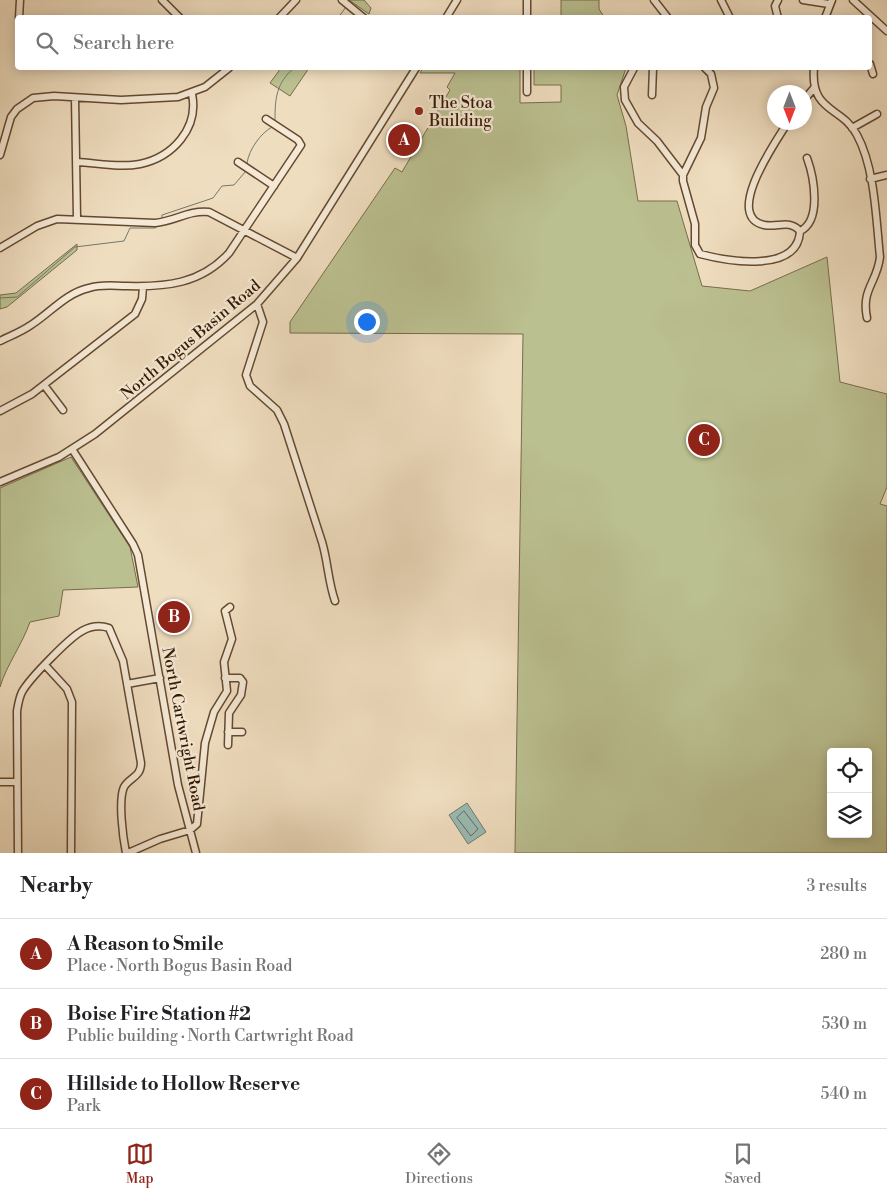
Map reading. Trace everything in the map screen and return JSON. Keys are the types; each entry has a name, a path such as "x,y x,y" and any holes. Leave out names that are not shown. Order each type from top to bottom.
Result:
{"street":[{"path":"19,15 20,0"},
{"path":"162,0 177,15"},
{"path":"282,15 296,0"},
{"path":"342,0 360,15"},
{"path":"448,15 457,0"},
{"path":"527,0 527,15"},
{"path":"654,0 666,15"},
{"path":"721,0 728,15"},
{"path":"777,15 775,6 778,0"},
{"path":"803,0 831,2 827,15"},
{"path":"853,0 869,15"},
{"path":"872,17 887,31"},
{"path":"0,155 11,117 23,104 43,96 140,100 192,94 206,87 227,70"},
{"name":"North Bogus Basin Road","path":"0,482 35,468 72,449 109,423 257,304 297,258 415,70"},
{"path":"527,70 527,92"},
{"path":"633,70 624,87 625,100 638,123 657,141 683,175"},
{"path":"652,95 653,70"},
{"path":"707,70 711,74 714,88 706,107 701,138 683,175 683,186 695,224 695,245 700,254 761,262 779,258 792,249 797,243 800,231 811,222 813,213 813,174 807,158"},
{"path":"814,70 814,88 824,105 857,134 868,163 880,257 878,270 866,294 868,318"},
{"path":"872,70 873,74"},
{"path":"77,162 139,164 166,153 179,142 189,129 194,108 192,94"},
{"path":"75,98 77,218"},
{"path":"852,128 877,114"},
{"path":"0,341 28,327 79,291 100,285 171,286 204,272 224,259 301,143 266,119"},
{"path":"783,130 761,164 749,198 748,209 755,221 761,224 790,224 800,231"},
{"path":"238,162 274,186"},
{"path":"870,179 887,175"},
{"path":"0,248 47,221 77,218 155,223 166,222 188,212 209,212 297,258"},
{"path":"0,411 32,394 135,314 140,306 143,287"},
{"path":"257,304 263,322 247,365 248,382 276,410 284,424 326,555 327,580 334,601"},
{"path":"44,385 63,410"},
{"name":"North Cartwright Road","path":"72,449 133,544 138,555 178,785 196,853"},
{"path":"18,853 18,703 24,689 45,665 82,631 99,626 109,628 123,661 141,769 123,789 123,839 127,853 160,839 190,830 197,824 205,743 214,712 227,691 224,662 232,639 225,611 230,607"},
{"path":"45,665 67,688 72,702 72,853"},
{"path":"225,678 234,676 240,678 243,682 241,695 229,713 228,746"},
{"path":"127,684 160,678"},
{"path":"228,732 242,732"},
{"path":"0,782 17,782"}],"green space":[{"path":"349,0 364,0 371,8 369,14"},
{"path":"561,0 599,0 599,9 603,15 561,15"},
{"path":"280,70 308,70 290,96 270,83"},
{"path":"422,70 520,70 520,103 561,102 561,85 534,85 534,70 625,70 617,95 626,126 638,201 677,201 702,286 750,291 827,257 840,382 887,394 887,487 880,504 887,506 887,853 515,853 523,334 290,333 290,322 395,168 402,172 450,90 447,87 455,73 420,73"},
{"path":"77,244 77,250 7,307 0,309 0,295 16,293"},
{"path":"71,457 130,547 138,587 63,590 59,616 30,622 0,687 0,488"}],"water":[{"path":"467,803 486,832 468,844 449,815"}],"waterway":[{"path":"340,15 346,7"},
{"path":"275,120 275,105 280,86 292,70"},
{"path":"247,163 250,152 256,142 272,127"},
{"path":"162,218 162,215 213,198 222,186 234,185 246,171"},
{"path":"0,298 17,297 75,247 124,241 130,228 155,228 159,225"}],"place":[{"name":"The Stoa Building","path":"419,111"},
{"name":"A Reason to Smile","path":"404,140"},
{"name":"Hillside to Hollow Reserve","path":"704,440"},
{"name":"Boise Fire Station #2","path":"174,617"}]}
